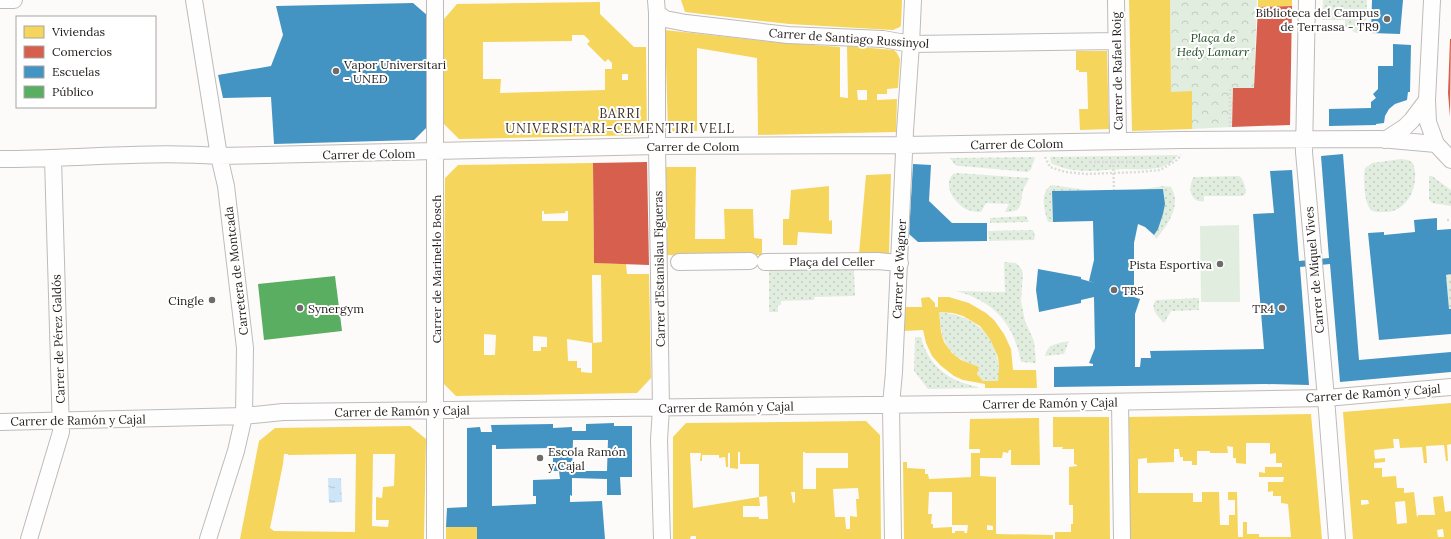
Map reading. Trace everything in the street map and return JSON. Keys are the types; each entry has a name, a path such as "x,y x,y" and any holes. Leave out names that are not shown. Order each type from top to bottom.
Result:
{"street":[{"path":"0,0 14,0"},
{"name":"Carretera de Montcada","path":"194,0 219,156 226,186 245,341 244,416 236,450 208,539"},
{"name":"Carrer de Marinel·lo Bosch","path":"435,0 435,539"},
{"name":"Carrer de Wagner","path":"894,539 892,405 900,263 904,146 913,0"},
{"name":"Carrer de Rafael Roig","path":"1116,0 1118,141"},
{"name":"Carrer de Miquel Vives","path":"1307,0 1304,152 1337,539"},
{"path":"1432,0 1427,100 1428,122 1436,144 1451,160"},
{"name":"Carrer de Santiago Russinyol","path":"657,7 665,20 788,35 883,39 911,44 1116,40"},
{"name":"Carrer d'Estanislau Figueras","path":"657,7 657,146 669,262 659,440 662,539"},
{"path":"1385,140 1405,127 1427,100"},
{"name":"Carrer de Colom","path":"0,159 136,154 219,156 657,146 904,146 1047,144 1118,141 1385,140 1436,144"},
{"name":"Carrer de Pérez Galdós","path":"29,539 61,432 53,158"},
{"name":"Plaça del Celler","path":"669,262 877,261 900,263"},
{"name":"Carrer de Ramón y Cajal","path":"0,422 244,416 283,412 1120,402 1326,398 1451,387"},
{"path":"1120,402 1122,539"}],"path":[{"path":"1230,88 1230,140"},
{"path":"1045,157 1050,167 1066,172 1086,174 1160,170 1178,160 1181,155"},
{"path":"1113,161 1114,190"},
{"path":"1090,162 1138,162"}],"green space":[{"name":"Plaça de Hedy Lamarr","path":"1170,0 1257,0 1254,88 1233,89 1232,127 1192,129 1192,92 1171,92"},
{"path":"1323,0 1367,0 1366,33 1356,33 1345,26 1345,20 1322,20"},
{"path":"1178,155 1174,160 1158,168 1096,171 1059,167 1051,163 1050,157"},
{"path":"1035,157 1031,169 1028,172 960,166 955,165 950,158"},
{"path":"1401,159 1408,160 1413,163 1415,176 1413,190 1410,196 1398,209 1386,212 1376,212 1371,210 1365,196 1365,168 1372,163"},
{"path":"957,173 1029,179 1023,189 1020,207 1015,211 1005,212 1009,204 986,203 981,212 977,212 968,210 959,204 949,189 950,179 953,174"},
{"path":"1239,176 1243,181 1246,193 1243,196 1204,196 1204,201 1199,201 1196,200 1191,194 1190,189 1194,177"},
{"path":"1429,176 1432,176 1451,190 1451,206 1432,203 1429,199"},
{"path":"1052,185 1087,190 1052,191 1053,222 1048,222 1044,207 1044,197 1045,192"},
{"path":"1163,186 1171,187 1175,201 1169,221 1156,239 1154,235 1160,224 1164,207 1163,190 1138,190"},
{"path":"1026,216 1029,222 990,223 990,218"},
{"name":"Pista Esportiva","path":"1239,225 1240,302 1201,302 1200,226"},
{"path":"1033,230 1035,236 1034,240 989,241 988,231"},
{"path":"1004,262 1016,263 1023,273 1021,301 1025,321 1034,341 1036,363 1021,362 1018,348 1013,336 1000,316 981,301 956,291 1005,292"},
{"path":"854,269 855,296 814,297 814,300 781,301 781,305 778,305 778,312 769,312 769,271"},
{"path":"1451,274 1451,309 1449,309 1446,275"},
{"path":"1199,298 1199,310 1171,311 1164,323 1157,315 1153,306 1156,300"},
{"path":"939,312 961,317 970,321 979,326 986,333 996,351 999,369 998,381 983,381 977,374 979,367 960,359 953,354 941,332"},
{"path":"915,337 921,337 929,357 942,371 958,381 978,388 928,389 914,371"},
{"path":"1069,341 1064,354 1045,356 1046,352 1051,346"}],"water":[{"path":"328,478 341,478 342,502 329,503"}],"building: Viviendas":[{"path":"681,0 902,0 901,25 893,30 789,24 753,20 685,12"},
{"path":"1129,0 1170,0 1171,92 1192,91 1192,129 1132,131"},
{"path":"1258,0 1292,0 1292,6 1258,7"},
{"path":"600,2 600,14 634,47 646,47 647,135 459,139 444,124 444,19 457,4","holes":["572,35 584,35 590,41 587,44 605,62 608,59 612,63 612,69 605,69 605,90 500,93 501,79 483,79 483,42 572,41","622,74 628,74 628,80 622,80"]},
{"path":"665,30 773,42 840,47 840,97 848,98 847,46 894,50 900,59 898,88 887,89 887,94 877,94 877,100 897,99 896,132 758,135 757,58 697,48 697,131 668,132","holes":["857,90 867,90 867,100 858,100"]},
{"path":"1076,51 1107,51 1109,129 1080,130 1079,109 1088,109 1087,72 1079,72 1079,70 1076,70"},
{"path":"593,163 594,263 626,264 627,274 649,274 651,378 637,393 456,396 443,383 445,178 458,165","holes":["542,211 544,211 544,214 566,213 565,211 568,211 568,221 542,221","592,275 601,275 602,342 593,343","484,334 496,335 495,355 484,355","533,336 547,337 547,347 541,347 541,351 533,351","567,339 592,343 592,373 581,372 581,368 577,368 577,361 568,361"]},
{"path":"665,167 696,167 695,239 725,239 724,209 753,209 754,238 762,239 762,255 666,255"},
{"path":"891,174 889,256 859,254 866,175"},
{"path":"829,186 829,221 832,220 832,234 798,232 797,245 783,245 783,219 789,219 791,190"},
{"path":"929,297 935,303 935,307 938,307 938,297 949,297 969,303 986,313 994,320 1004,334 1011,349 1013,370 1036,370 1037,388 985,388 985,384 963,380 954,376 940,365 932,356 926,343 923,330 904,331 905,307 922,307 921,298","holes":["939,312 953,313 963,316 980,326 991,341 998,357 998,381 983,381 977,374 979,367 961,360 952,353 944,342 941,332"]},
{"path":"1451,403 1451,444 1447,445 1448,461 1446,461 1444,445 1426,446 1427,463 1424,463 1422,447 1400,448 1399,439 1393,439 1394,448 1374,450 1375,459 1385,458 1385,462 1374,463 1374,468 1382,468 1382,477 1396,476 1397,488 1404,488 1404,493 1414,492 1417,517 1418,515 1435,515 1433,497 1443,496 1445,512 1451,511 1451,539 1353,539 1343,412","holes":["1361,500 1368,500 1369,504 1361,505","1405,501 1407,523 1397,524 1395,502","1443,529 1444,537 1438,537 1437,530"]},
{"path":"1311,414 1322,539 1130,539 1129,417","holes":["1246,443 1270,443 1270,454 1276,453 1276,463 1282,463 1282,467 1265,467 1265,473 1259,472 1259,477 1284,477 1283,482 1268,482 1268,492 1273,491 1273,496 1281,496 1281,503 1288,504 1291,537 1259,537 1259,534 1247,534 1247,522 1243,522 1243,537 1238,537 1237,492 1228,492 1228,500 1235,500 1235,515 1229,515 1229,525 1220,525 1219,492 1202,492 1202,502 1193,502 1193,493 1138,493 1138,459 1147,458 1147,463 1174,462 1174,449 1179,449 1180,457 1183,457 1183,461 1192,461 1192,465 1197,465 1197,451 1228,453 1227,446 1233,447 1233,458 1236,458 1236,463 1246,464"]},
{"path":"1053,417 1109,417 1110,539 1055,539 1055,532 1071,532 1071,524 1073,524 1073,505 1069,505 1069,467 1077,465 1074,464 1074,449 1053,447"},
{"path":"1039,418 1040,465 1011,465 1011,450 1009,450 1008,453 1003,452 1002,458 980,458 980,476 996,477 996,534 1053,535 1053,539 904,539 903,462 907,462 907,468 925,469 925,474 928,474 929,479 971,477 971,453 980,453 980,449 969,449 970,419","holes":["929,492 952,492 952,525 968,525 967,533 964,533 965,531 955,531 955,533 952,533 952,527 933,528 933,524 931,524 932,514 928,514","987,525 993,526 993,530 987,530"]},
{"path":"866,421 880,435 881,539 696,539 696,536 691,536 690,539 673,539 673,437 686,423","holes":["738,452 740,452 740,464 759,464 759,497 693,508 690,453 701,453 700,461 702,461 702,455 719,455 719,458 725,457 726,467 728,467 728,453 730,453 730,468 738,469","803,452 848,453 848,468 816,468 816,489 803,489","858,488 859,499 856,499 857,517 850,516 850,529 846,529 845,517 835,517 833,489","791,492 795,492 795,502 793,503","767,496 768,519 759,519 759,517 743,517 743,506 760,506 759,497"]},
{"path":"410,426 426,439 424,539 240,539 259,441 275,428","holes":["284,454 356,454 355,532 274,531 270,528","373,454 395,454 394,486 383,487 382,498 376,497 376,520 389,520 388,527 372,526"]},
{"path":"446,527 477,527 477,539 446,539"}],"building: Comercios":[{"path":"1292,6 1290,125 1232,127 1233,88 1254,88 1258,7"},
{"path":"1451,39 1450,117 1448,93"},
{"path":"647,162 649,265 594,263 593,163"}],"building: Escuelas":[{"name":"Biblioteca del Campus de Terrassa - TR9","path":"1372,0 1403,0 1400,34 1371,33"},
{"name":"Vapor Universitari - UNED","path":"413,3 428,16 428,126 414,140 274,144 271,97 223,98 218,75 271,66 283,35 276,6"},
{"path":"1393,44 1411,45 1410,92 1408,92 1407,100 1395,104 1389,109 1385,116 1384,123 1376,125 1329,126 1329,109 1371,108 1371,102 1376,98 1373,94 1378,89 1378,66 1393,66"},
{"path":"1343,154 1359,360 1451,352 1451,372 1340,382 1330,264 1300,267 1309,385 1265,384 1054,387 1054,367 1093,366 1093,364 1089,363 1095,348 1094,297 1081,300 1081,303 1039,312 1036,290 1038,269 1081,277 1081,279 1095,283 1089,281 1094,260 1093,221 1053,222 1052,191 1163,189 1165,204 1158,229 1154,235 1145,227 1138,224 1134,243 1134,297 1140,299 1135,314 1135,367 1140,367 1141,358 1151,358 1150,351 1264,349 1253,214 1274,213 1270,171 1292,170 1299,261 1329,258 1321,156"},
{"path":"913,164 931,165 929,201 952,223 987,223 987,241 918,242 909,234"},
{"path":"1437,218 1437,230 1451,229 1451,274 1446,275 1449,309 1451,309 1451,334 1379,340 1368,233 1384,232 1384,235 1415,232 1414,220"},
{"path":"614,423 614,426 632,426 632,477 620,477 621,495 607,495 607,479 572,478 572,496 570,495 570,502 602,501 605,539 477,539 477,527 446,527 447,508 467,507 467,428 480,427 481,432 492,432 491,425 553,424 553,428 572,427 572,431 586,431 586,424","holes":["573,440 608,440 607,471 572,471","492,445 496,445 496,449 553,448 553,471 559,471 560,479 533,480 533,496 536,496 536,504 492,506"]}],"building: Público":[{"name":"Synergym","path":"335,276 342,331 264,340 258,284"}],"place":[{"name":"Biblioteca del Campus de Terrassa - TR9","path":"1387,19"},
{"name":"Vapor Universitari - UNED","path":"336,71"},
{"name":"Pista Esportiva","path":"1220,264"},
{"name":"TR5","path":"1114,290"},
{"name":"Cingle","path":"212,300"},
{"name":"Synergym","path":"300,308"},
{"name":"TR4","path":"1282,308"},
{"name":"Escola Ramón y Cajal","path":"540,458"}],"district":[{"name":"BARRI UNIVERSITARI-CEMENTIRI VELL","path":"620,120"}]}
